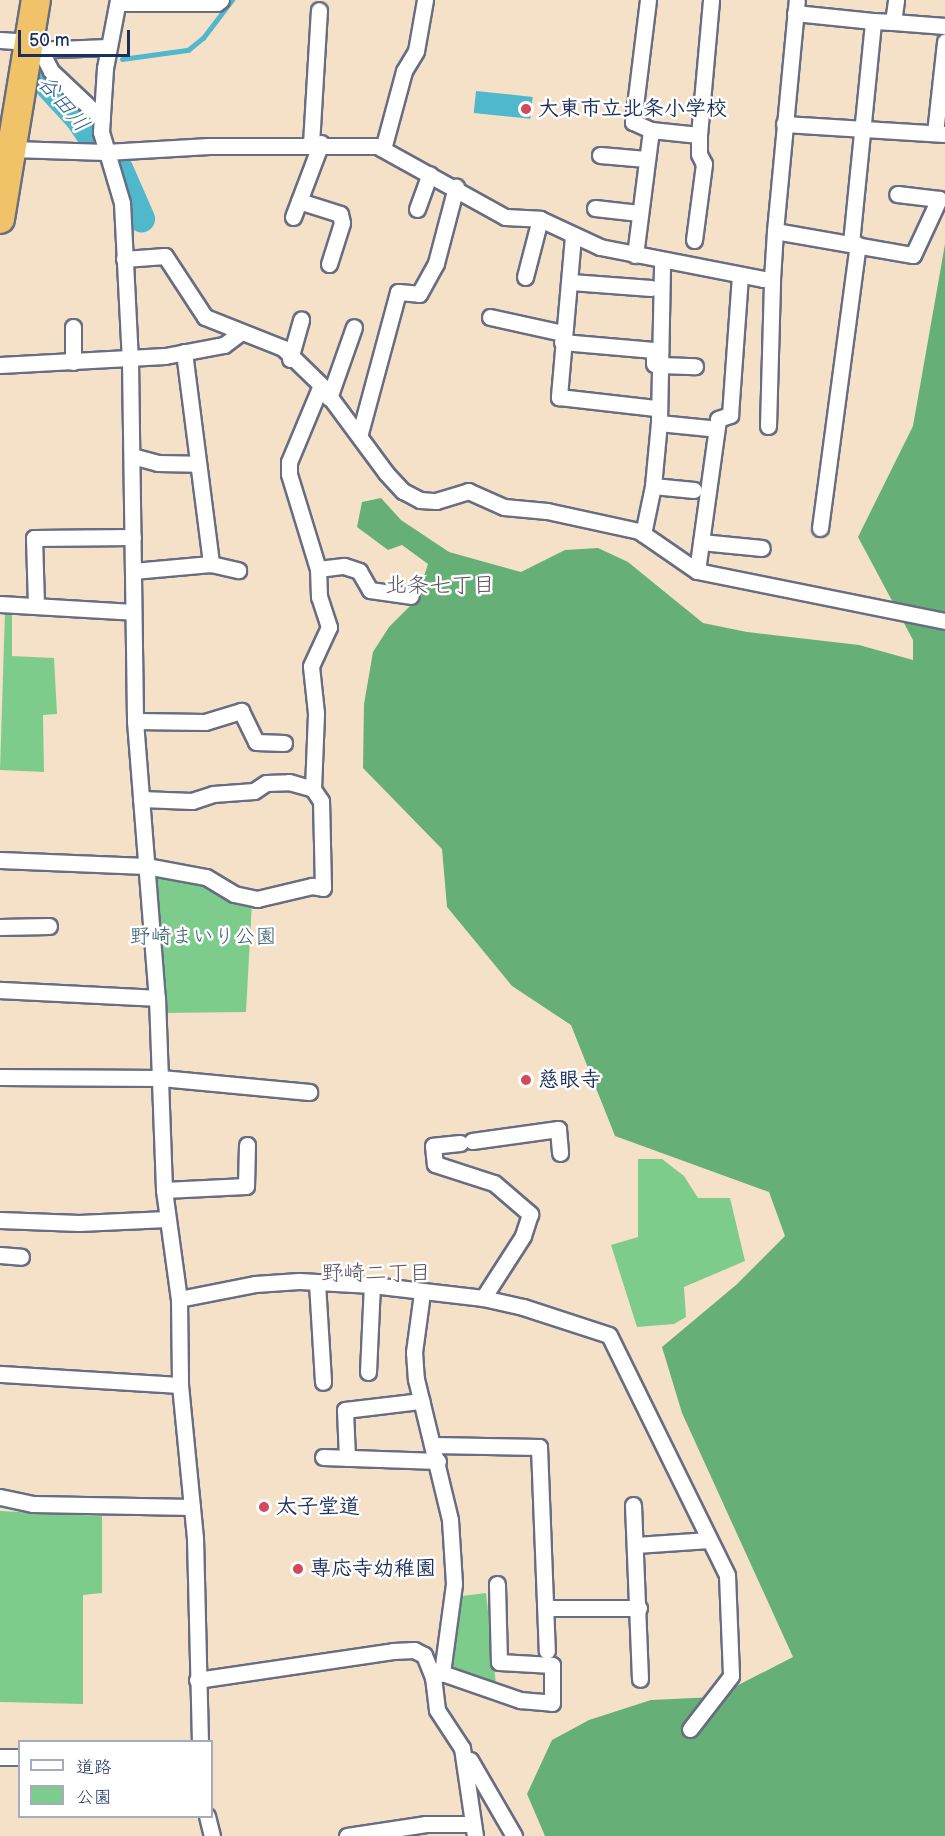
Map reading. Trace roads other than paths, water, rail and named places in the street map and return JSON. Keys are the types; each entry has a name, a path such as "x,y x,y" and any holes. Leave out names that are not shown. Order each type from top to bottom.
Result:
{"highway":[{"path":"0,219 8,154 32,47 36,0"}],"street":[{"path":"200,1740 192,1507 180,1385 179,1299 164,1190 158,998 135,721 130,360 122,202 106,152 102,119 108,47 118,2 217,3 221,0"},
{"path":"383,149 404,71 416,51 425,0"},
{"path":"648,0 633,122 651,130 699,135"},
{"path":"694,240 704,164 699,154 699,135 711,0"},
{"path":"893,22 896,0"},
{"path":"768,426 775,231 796,7 873,21 945,26"},
{"path":"294,217 316,144 318,10"},
{"path":"820,528 855,244 862,128 873,21"},
{"path":"0,40 32,47 108,47"},
{"path":"784,124 940,133 945,42"},
{"path":"32,47 51,71 102,119"},
{"path":"635,255 651,130"},
{"path":"8,154 358,143 383,149 456,187 506,217 540,219 600,247 662,261 772,279"},
{"path":"600,155 646,159"},
{"path":"417,209 430,174"},
{"path":"360,433 398,292 419,294 436,263 456,187"},
{"path":"775,231 914,255 939,199 897,194"},
{"path":"300,201 340,214 342,223 329,264"},
{"path":"595,208 639,213"},
{"path":"525,277 540,219"},
{"path":"573,236 571,282 563,337 559,397 709,428"},
{"path":"124,259 165,256 205,317 240,333 283,348 290,359 321,385 360,433 386,473 403,491 420,500 436,501 468,491 504,507 547,511 645,527 697,572 945,621"},
{"path":"645,527 653,486 660,365 662,261"},
{"path":"697,572 718,419 730,415 740,275"},
{"path":"571,282 651,288"},
{"path":"490,316 563,337 654,350 657,416 645,527"},
{"path":"290,359 301,320"},
{"path":"73,327 73,362"},
{"path":"330,398 354,327"},
{"path":"0,365 130,360 224,345 240,333"},
{"path":"184,352 211,564"},
{"path":"660,365 696,366"},
{"path":"0,860 146,866 206,877 234,894 257,899 312,885 323,888 321,801 313,789 316,713 311,666 329,627 318,597 318,569 289,474 289,462 321,385"},
{"path":"132,456 158,463 197,464"},
{"path":"653,486 694,490"},
{"path":"36,605 34,538 134,537"},
{"path":"701,542 762,548"},
{"path":"134,572 211,564 238,570"},
{"path":"318,569 344,566 359,571 370,590 411,596"},
{"path":"0,604 133,612"},
{"path":"135,721 205,722 241,711 256,742 284,743"},
{"path":"141,799 192,801 213,794 254,791 266,783 289,782 313,789"},
{"path":"0,927 49,926"},
{"path":"0,990 158,998"},
{"path":"0,1077 160,1078 309,1092"},
{"path":"483,1298 523,1236 530,1214 494,1183 435,1164 434,1146 558,1129 560,1153"},
{"path":"164,1190 246,1186 247,1145"},
{"path":"0,1220 79,1223 167,1219"},
{"path":"0,1256 21,1257"},
{"path":"179,1299 255,1284 317,1283 372,1286 483,1298 609,1335 727,1575 731,1676 690,1728"},
{"path":"317,1283 324,1382"},
{"path":"368,1372 372,1286"},
{"path":"422,1293 414,1352 421,1401 438,1461 450,1520 454,1584 437,1675 437,1710 514,1836"},
{"path":"0,1374 180,1385"},
{"path":"347,1458 345,1410 421,1401"},
{"path":"433,1445 539,1447 547,1651"},
{"path":"324,1457 438,1461"},
{"path":"0,1497 33,1504 192,1507"},
{"path":"633,1505 639,1608 640,1679"},
{"path":"636,1545 709,1540"},
{"path":"197,1680 414,1650 424,1655 437,1675 519,1700 552,1703 552,1665 499,1662 496,1584"},
{"path":"547,1608 639,1608"},
{"path":"346,1836 369,1836 426,1824 474,1830 469,1773 462,1748"},
{"path":"0,1757 18,1756"},
{"path":"208,1818 212,1836"}],"water":[{"path":"476,91 533,97 530,119 474,113"}],"waterway":[{"name":"谷田川","path":"122,59 188,50 203,38 232,0"},
{"name":"谷田川","path":"32,68 78,118 93,140"},
{"name":"谷田川","path":"119,168 141,218"}],"place":[{"name":"大東市立北条小学校","path":"526,109"},
{"name":"慈眼寺","path":"526,1080"},
{"name":"太子堂道","path":"264,1507"},
{"name":"専応寺幼稚園","path":"298,1569"}],"district":[{"name":"北条七丁目","path":"440,586"},
{"name":"野崎二丁目","path":"376,1274"}],"park label":[{"name":"野崎まいり公園","path":"203,937"}]}
